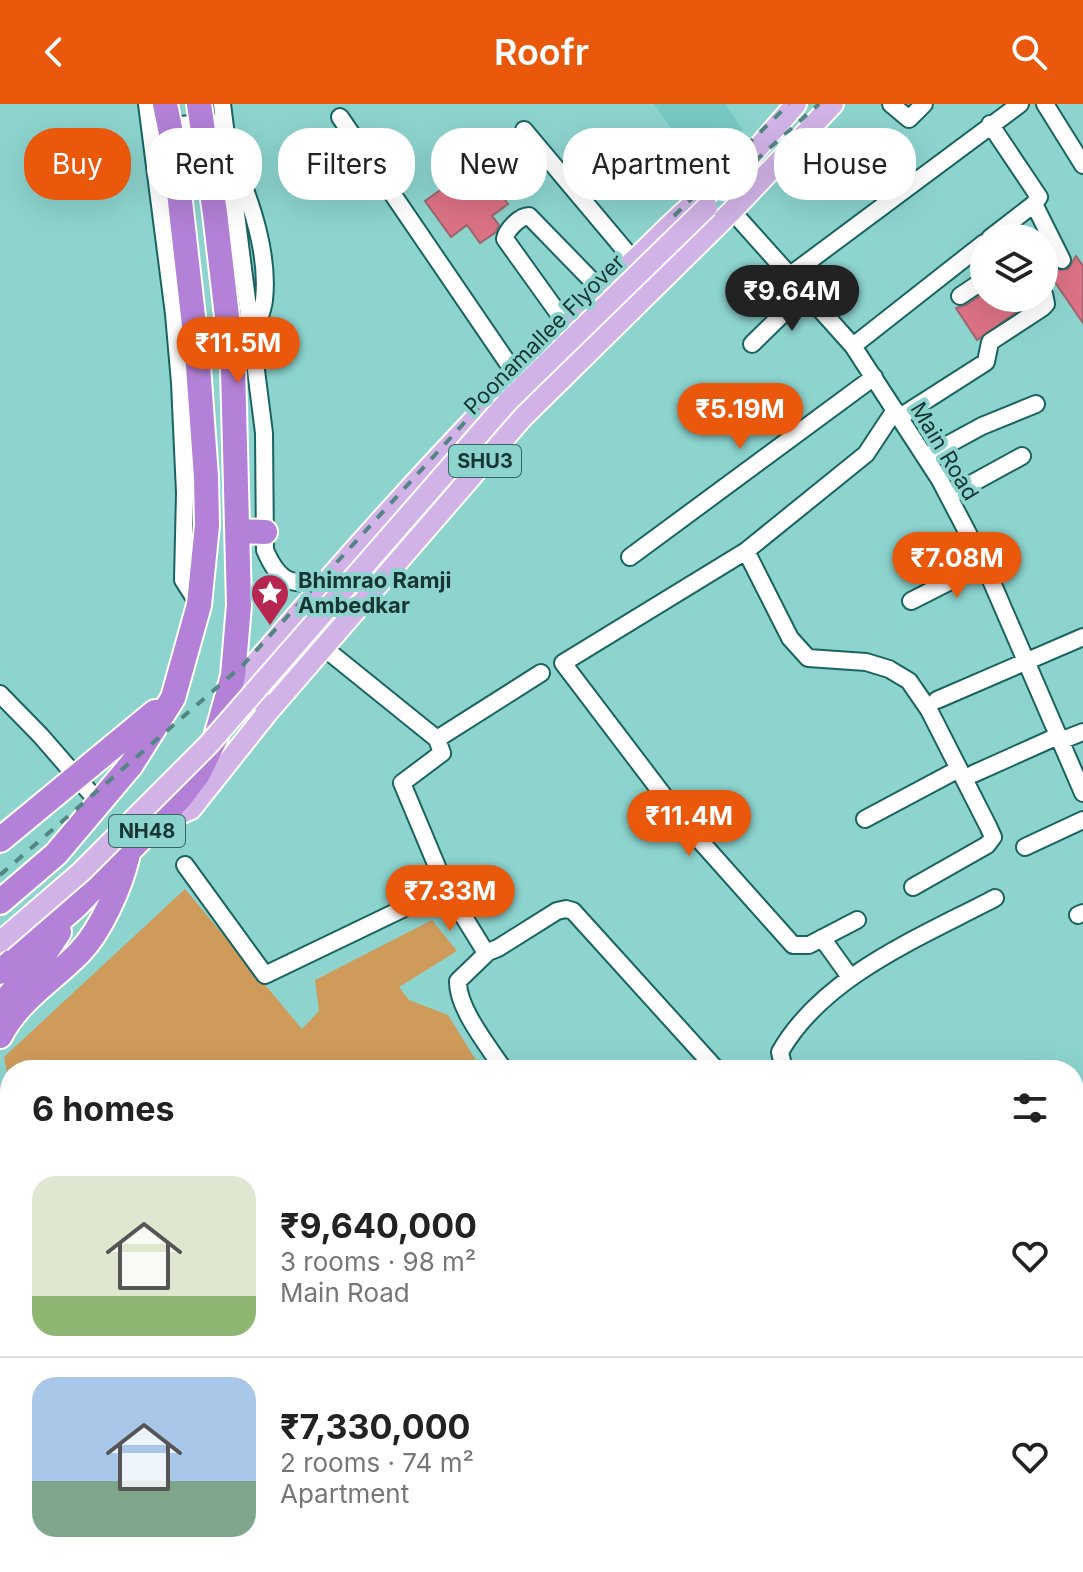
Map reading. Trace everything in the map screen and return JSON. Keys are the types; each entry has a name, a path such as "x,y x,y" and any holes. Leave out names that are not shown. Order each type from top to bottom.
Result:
{"highway":[{"name":"NH48","path":"0,972 76,906 198,774 216,737 233,676 239,531 233,368 215,213 212,113"},
{"name":"NH48","path":"0,902 56,854 131,765 173,698 199,605 207,525 197,352 174,148 161,119"},
{"path":"239,531 265,532"},
{"path":"0,840 173,698"},
{"path":"0,1036 22,1003 83,949 122,878 128,852"},
{"path":"0,1006 39,962 76,906"}],"main road":[{"name":"SHU3","path":"758,147 796,104"},
{"name":"SHU3","path":"151,827 191,809 323,647 522,418 732,211 833,104"},
{"path":"270,710 248,689 248,679 254,665 328,579 516,375 696,200"},
{"name":"Poonamallee Flyover","path":"0,942 81,872 200,753 509,400 713,200"}],"street":[{"path":"147,104 161,119 212,113 227,144 264,433 265,550 283,579 295,583 328,579"},
{"path":"891,104 909,119 924,104"},
{"path":"789,276 1020,104"},
{"path":"1045,104 1083,165"},
{"path":"340,117 516,375"},
{"path":"990,124 1039,197 1009,224"},
{"path":"547,157 634,261"},
{"path":"1034,204 1062,260"},
{"name":"Main Road","path":"732,211 853,346 949,496 984,564 1083,793"},
{"path":"566,324 505,239 504,236 515,224 529,216 601,290"},
{"path":"853,346 970,255"},
{"path":"960,296 970,289"},
{"path":"752,344 804,293"},
{"path":"857,920 809,945 793,945 678,816 563,663 746,551 866,454 897,413 982,364 988,359 990,342 1036,312"},
{"path":"630,557 874,377"},
{"path":"925,457 982,426 1036,404"},
{"path":"949,496 1022,456"},
{"path":"746,551 790,638 808,658 866,662 889,669 909,681 966,772 992,841 913,887"},
{"path":"911,601 984,564"},
{"path":"937,700 1083,637"},
{"path":"323,647 437,739 442,753 402,783 446,888 488,952"},
{"path":"437,739 541,673"},
{"path":"0,694 100,804"},
{"path":"865,819 966,772 1083,732"},
{"path":"1025,847 1083,820"},
{"path":"185,865 265,975 446,888"},
{"path":"782,1060 780,1052 787,1039 850,977 995,898"},
{"path":"498,1060 464,1007 458,981 488,952 557,911 566,909 573,911 708,1060"},
{"path":"822,938 850,977"}],"shaded area":[{"path":"654,104 725,104 742,128 671,128"},
{"path":"185,889 302,1029 319,1011 315,980 432,920 457,951 399,987 409,1000 448,1015 476,1060 5,1060 4,1057"}],"building":[{"path":"431,197 431,200 505,200 508,204 492,216 499,225 496,232 480,243 467,225 451,237 425,201"},
{"path":"1076,256 1083,266 1083,323 1058,287 1058,270 1068,269"},
{"path":"970,302 970,312 1017,312 977,340 956,308"}],"railway":[{"path":"674,216 789,104"},
{"path":"0,875 243,665 476,410 819,104"}],"place":[{"name":"Bhimrao Ramji Ambedkar","path":"270,627"}]}
